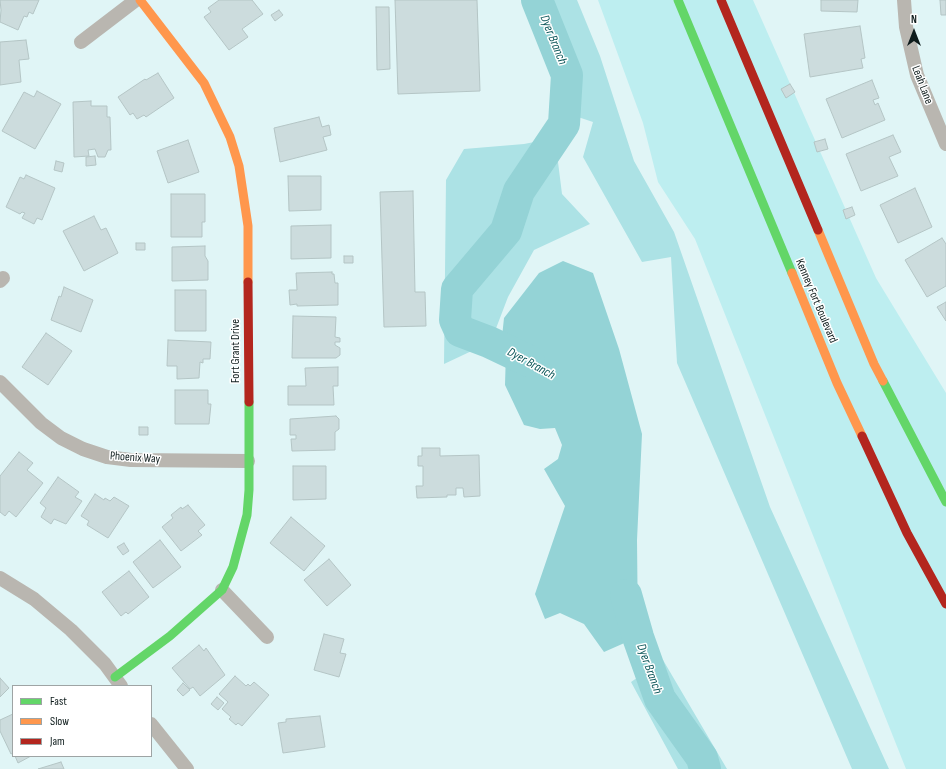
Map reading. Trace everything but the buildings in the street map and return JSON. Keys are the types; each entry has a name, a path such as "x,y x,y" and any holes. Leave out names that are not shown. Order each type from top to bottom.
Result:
{"main road":[{"name":"Fort Grant Drive","path":"118,681 222,590 233,567 241,542 247,516 249,490 248,226 239,166 230,137 204,83 140,0"},
{"name":"Kenney Fort Boulevard","path":"678,0 837,382 907,533 946,604"},
{"path":"721,0 871,357 946,502"}],"street":[{"path":"81,42 136,0"},
{"name":"Leah Lane","path":"904,0 906,27 915,68 946,144"},
{"name":"Phoenix Way","path":"0,382 41,423 61,438 83,449 106,457 131,460 248,461"},
{"path":"0,578 34,600 71,630 105,664 118,681"},
{"path":"222,590 267,637"},
{"path":"152,725 187,769"}],"shaded area":[{"path":"530,0 577,0 600,56 634,161 674,232 770,507 889,769 852,769 677,363 671,257 642,262 583,157 593,122 566,113"},
{"path":"598,0 753,0 876,278 946,393 946,769 906,769 695,239 658,182 643,123"},
{"path":"555,138 562,194 590,224 534,250 508,297 495,331 478,348 444,364 446,180 464,149 524,144"},
{"path":"663,660 727,769 678,769 631,682"}],"water":[{"path":"563,261 593,273 619,349 642,434 637,540 638,637 604,652 584,624 560,613 545,619 535,594 565,506 544,469 558,459 562,445 555,428 540,429 524,425 505,385 506,351 490,350 489,342 502,337 504,318 539,273"}],"waterway":[{"name":"Dyer Branch","path":"529,361 489,342 460,331 455,320 457,289 506,231 519,191 564,124 567,75 537,0"},
{"name":"Dyer Branch","path":"626,595 638,637 660,699 702,758 705,769"}],"traffic: fast":[{"path":"678,0 792,273"},
{"path":"883,381 946,502"},
{"path":"115,677 170,636 222,590 233,567 247,515 249,490 249,402"}],"traffic: slow":[{"path":"140,0 204,83 230,137 239,166 248,226 248,282"},
{"path":"818,230 874,364 883,381"},
{"path":"792,273 837,383 862,436"}],"traffic: jam":[{"path":"721,0 818,230"},
{"path":"248,282 249,402"},
{"path":"862,436 907,533 946,604"}]}
